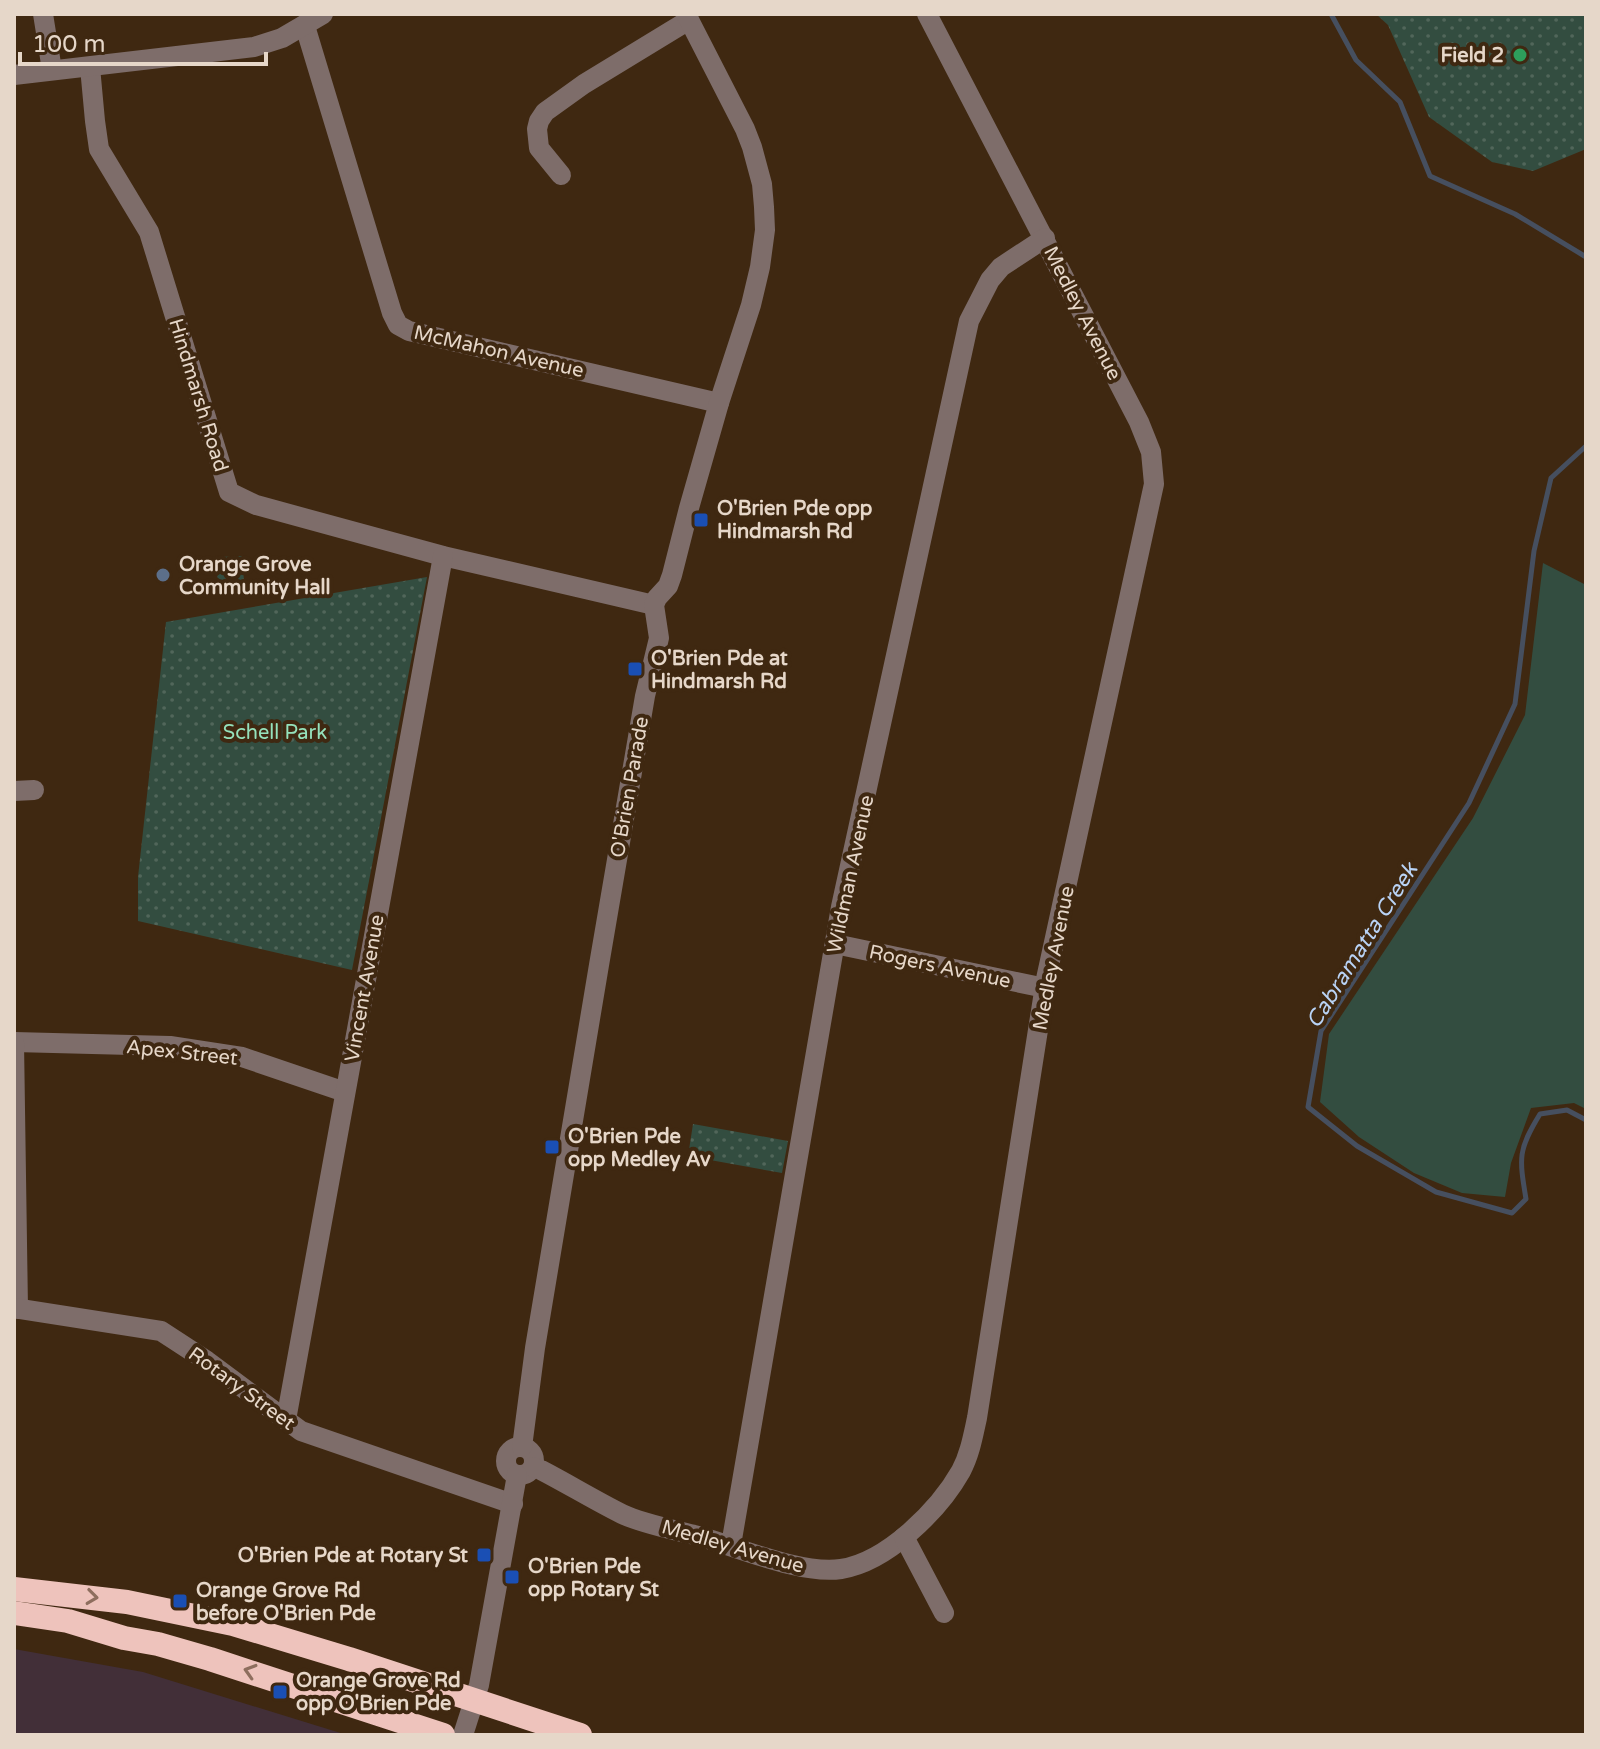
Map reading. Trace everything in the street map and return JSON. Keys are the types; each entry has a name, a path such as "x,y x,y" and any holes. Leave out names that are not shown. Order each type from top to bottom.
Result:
{"highway":[{"path":"14,1589 127,1602 233,1624 580,1735"},
{"path":"14,1613 68,1621 124,1638 158,1644 443,1735"}],"street":[{"path":"43,14 52,70"},
{"path":"14,75 254,47 282,38 323,14"},
{"name":"Medley Avenue","path":"525,1471 541,1470 625,1516 801,1568 841,1569 875,1558 904,1537 943,1499 962,1470 970,1450 1045,988 1154,484 1151,452 1139,422 927,14"},
{"path":"561,175 539,148 537,129 545,112 687,17 752,147 762,184 765,230 751,305 719,403 672,575 654,605"},
{"name":"McMahon Avenue","path":"305,26 379,273 398,325 409,331 719,403"},
{"name":"Hindmarsh Road","path":"90,67 99,149 149,232 229,492 256,505 443,556 654,605"},
{"name":"Wildman Avenue","path":"731,1545 845,891 969,321 990,280 1001,267 1045,238"},
{"name":"Vincent Avenue","path":"286,1420 443,556"},
{"name":"O'Brien Parade","path":"525,1471 509,1470 507,1456 513,1449 522,1447 535,1348 589,1023 645,696 659,638 654,605"},
{"name":"Rogers Avenue","path":"835,944 1045,988"},
{"path":"14,1042 16,1308"},
{"name":"Apex Street","path":"14,1042 170,1046 242,1057 345,1092"},
{"name":"Rotary Street","path":"16,1308 161,1331 301,1431 513,1504"},
{"path":"463,1735 475,1701 513,1504 525,1471"},
{"path":"904,1537 944,1613"}],"shaded area":[{"path":"14,1649 143,1672 347,1735 14,1735"}],"green space":[{"path":"1376,14 1586,14 1586,149 1533,171 1492,162 1429,117 1388,25"},
{"path":"242,556 244,581 237,587 225,584 217,577 221,569 220,557"},
{"path":"1543,563 1586,585 1586,1109 1574,1103 1531,1108 1511,1163 1505,1197 1462,1193 1414,1173 1359,1137 1320,1102 1329,1034 1473,818 1525,715"},
{"name":"Schell Park","path":"427,577 352,970 138,921 138,877 166,622"},
{"path":"693,1124 788,1141 782,1173 688,1156"}],"waterway":[{"name":"Cabramatta Creek","path":"1331,14 1356,60 1400,102 1430,176 1515,214 1586,257"},
{"name":"Cabramatta Creek","path":"1586,446 1551,478 1534,551 1515,704 1469,803 1321,1031 1308,1107 1357,1146 1436,1192 1512,1213 1526,1199 1522,1154 1540,1114 1567,1110 1586,1120"}],"place":[{"name":"Field 2","path":"1520,55"},
{"name":"O'Brien Pde opp Hindmarsh Rd","path":"701,520"},
{"name":"Orange Grove Community Hall","path":"163,575"},
{"name":"O'Brien Pde at Hindmarsh Rd","path":"635,669"},
{"name":"O'Brien Pde opp Medley Av","path":"552,1147"},
{"name":"O'Brien Pde at Rotary St","path":"484,1555"},
{"name":"O'Brien Pde opp Rotary St","path":"512,1577"},
{"name":"Orange Grove Rd before O'Brien Pde","path":"180,1601"},
{"name":"Orange Grove Rd opp O'Brien Pde","path":"280,1692"}]}
